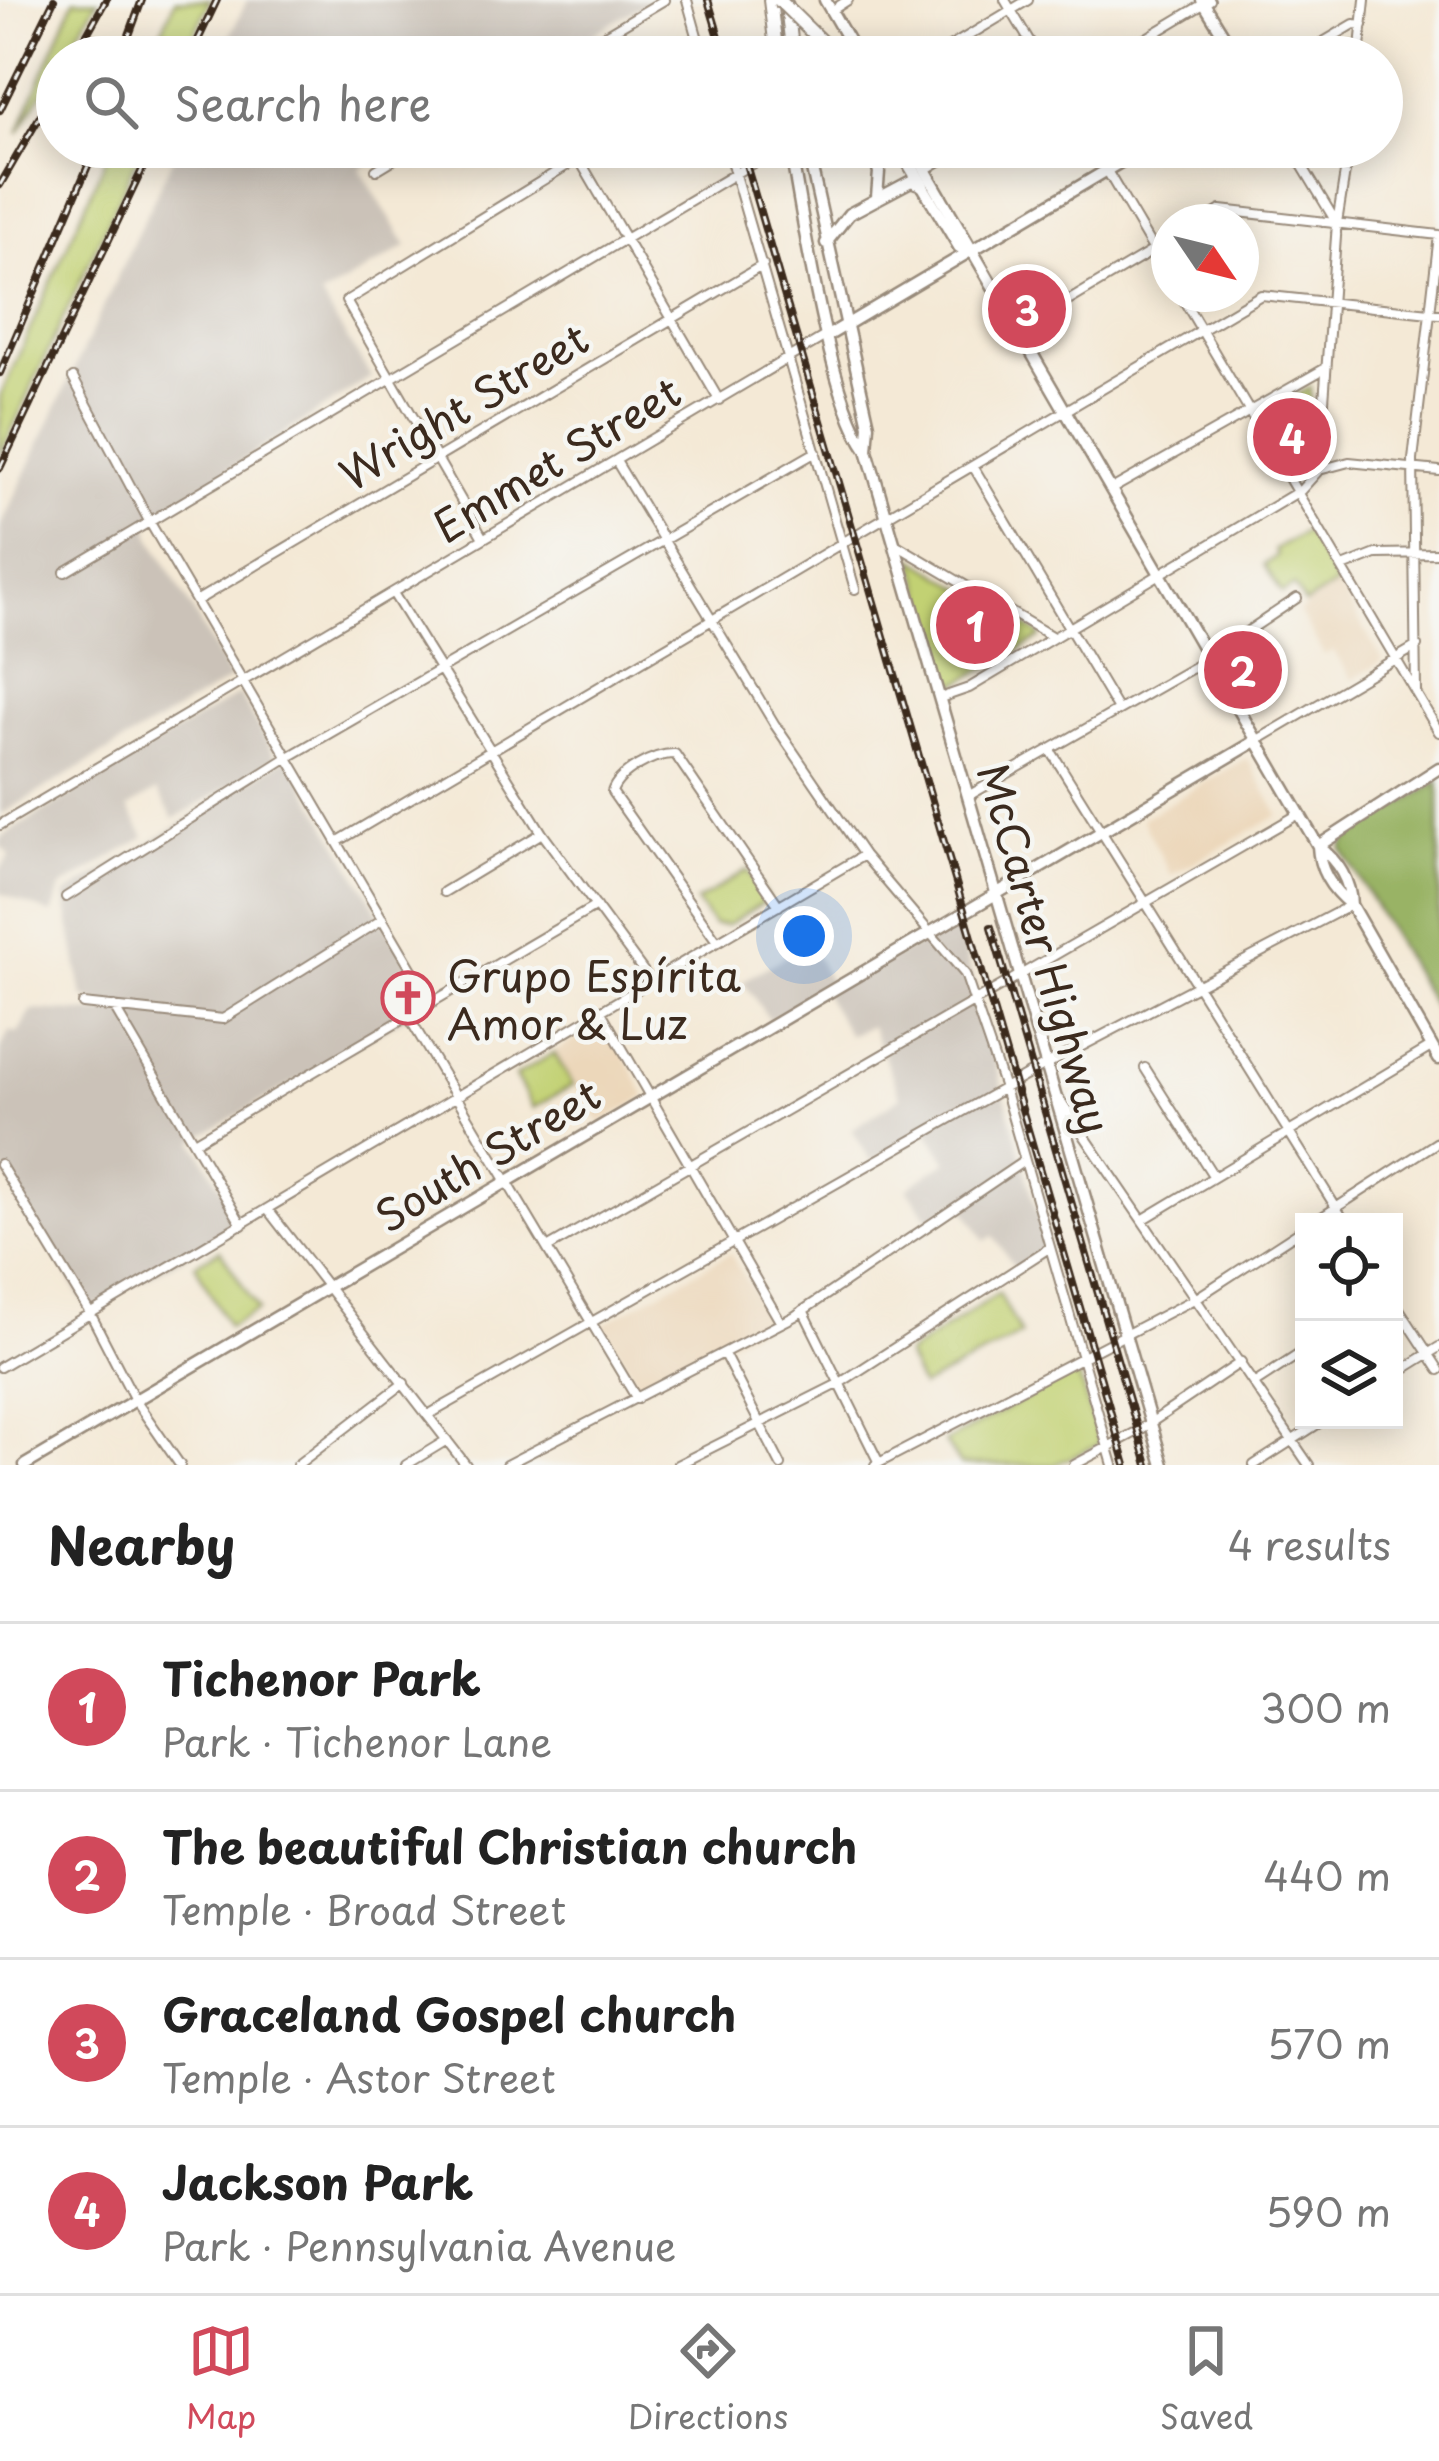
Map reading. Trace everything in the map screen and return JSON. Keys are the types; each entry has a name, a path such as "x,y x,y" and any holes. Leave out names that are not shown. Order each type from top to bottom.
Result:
{"highway":[{"path":"778,0 815,36"},
{"path":"777,36 778,0"},
{"path":"778,0 787,36"},
{"path":"912,168 922,185"}],"main road":[{"path":"1206,1 1225,36"},
{"path":"828,6 846,36"},
{"name":"McCarter Highway","path":"794,168 829,335 854,432 867,450"},
{"name":"McCarter Highway","path":"811,168 842,326 868,425 867,450 1163,1465"},
{"path":"877,168 877,197"},
{"name":"Emmet Street","path":"829,335 1109,168"},
{"path":"926,170 968,241 968,252"},
{"path":"825,246 841,220 877,197 902,182 922,185 959,247 968,252 1110,490 1318,846 1319,862 1337,894 1351,905 1439,1059"},
{"name":"South Street","path":"26,1465 994,890 1256,741"},
{"path":"1318,846 1439,768"}],"street":[{"path":"603,36 664,0"},
{"path":"687,0 697,36"},
{"path":"828,6 848,0"},
{"path":"1005,0 1026,36"},
{"path":"968,36 1028,0"},
{"path":"1362,36 1366,0"},
{"path":"1149,36 1206,1"},
{"path":"1334,36 1354,24 1363,25"},
{"path":"484,538 434,460 346,301 562,168"},
{"path":"584,168 719,400"},
{"path":"733,168 855,590"},
{"path":"65,572 744,168"},
{"path":"1303,168 1336,223"},
{"path":"1319,470 1336,223 1345,168"},
{"path":"1106,170 1151,245"},
{"path":"1259,214 1439,235 1434,314 1413,469 1416,691"},
{"path":"1016,332 1151,252"},
{"name":"Wright Street","path":"196,601 764,265"},
{"path":"337,842 1261,295 1434,314"},
{"path":"1190,312 1301,490 1439,732"},
{"name":"Emmet Street","path":"0,825 829,335"},
{"path":"1110,490 1325,368"},
{"path":"73,378 148,521 431,1002"},
{"path":"66,897 288,758 816,452"},
{"path":"616,460 710,620 864,855 965,974 1004,1088 1113,1465"},
{"path":"938,699 969,688 1301,490 1319,470 1349,462 1439,471"},
{"path":"973,466 1118,710"},
{"path":"895,544 1052,637"},
{"path":"1343,567 1376,554 1439,554"},
{"path":"393,593 489,753 650,980"},
{"path":"968,796 1051,751 1297,598"},
{"name":"South Street","path":"1256,741 1417,646"},
{"path":"1051,751 1339,1213"},
{"path":"716,940 612,792 619,778 665,753 675,754 779,906"},
{"path":"549,1247 1017,972 1299,814"},
{"path":"444,892 542,832"},
{"path":"0,1367 864,855"},
{"path":"428,1415 1047,1064 1351,905"},
{"path":"194,1142 596,906"},
{"path":"83,1004 223,1018 383,920"},
{"path":"114,1007 242,1225"},
{"path":"600,1010 781,1323"},
{"path":"408,1016 637,1399"},
{"path":"1144,1219 1432,1047"},
{"path":"1145,1068 1214,1177"},
{"path":"1055,1095 1309,1465"},
{"path":"1328,1213 1439,1141"},
{"path":"506,1465 781,1323 1024,1161"},
{"path":"0,1164 90,1313 135,1400 180,1465"},
{"path":"268,1210 466,1465"},
{"path":"803,1310 877,1464 1198,1297 1295,1234"},
{"path":"677,1465 840,1383 1049,1248"},
{"path":"1403,1315 1439,1370"},
{"path":"1403,1370 1439,1347"},
{"path":"724,1354 781,1465"},
{"path":"1255,1383 1295,1357"},
{"path":"1074,1465 1150,1423 1240,1362"},
{"path":"297,1465 404,1383"},
{"path":"1254,1465 1310,1429"},
{"path":"406,1465 447,1441"}],"shaded area":[{"path":"247,0 651,0 589,36 230,36"},
{"path":"168,168 362,168 407,246 321,297 371,377 149,521 150,535 231,679 0,815 0,528"},
{"path":"1306,531 1383,661 1352,680 1333,650 1324,655 1299,612 1306,607 1294,587 1282,594 1264,565 1277,556 1274,550"},
{"path":"239,694 276,758 174,819 157,791 128,808 145,837 61,888 52,914 0,893 0,870 10,855 0,846 0,838"},
{"path":"288,757 431,1002 194,1141 242,1225 88,1310 0,1164 0,1051 9,1031 18,1033 32,1010 103,1013 113,1007 83,997 65,895"},
{"path":"1247,758 1279,815 1171,875 1142,819"},
{"path":"958,927 1048,1252 1017,1271 993,1236 985,1241 959,1199 930,1220 907,1188 947,1161 927,1130 871,1161 852,1129 901,1097 871,1026 849,1035 822,991 769,1020 743,981 808,943 833,986"},
{"path":"607,1021 646,1097 600,1123 554,1052"},
{"path":"730,1253 770,1320 641,1389 603,1324"}],"green space":[{"path":"74,0 98,0 77,36 59,36"},
{"path":"175,0 210,0 194,36 160,36"},
{"path":"36,90 36,103 18,133"},
{"path":"102,168 132,168 0,456 0,397"},
{"path":"1311,387 1304,460 1294,464 1265,413"},
{"path":"1306,531 1337,584 1305,604 1294,586 1282,593 1264,565 1277,556 1275,550"},
{"path":"913,558 1040,635 1040,638 951,687"},
{"path":"1439,781 1439,1017 1342,849 1346,840"},
{"path":"747,870 768,899 728,925 713,925 696,902"},
{"path":"554,1053 573,1085 533,1108 515,1076"},
{"path":"220,1250 258,1310 228,1327 195,1264"},
{"path":"999,1293 1021,1335 921,1387 906,1355"},
{"path":"1077,1371 1100,1444 1054,1465 960,1465 945,1442"}],"railway":[{"path":"36,36 54,0"},
{"path":"86,36 106,0"},
{"path":"129,36 142,0"},
{"path":"200,36 217,0"},
{"path":"708,0 719,36"},
{"path":"0,110 36,37"},
{"path":"0,185 36,123"},
{"path":"0,373 87,168"},
{"path":"0,468 143,168"},
{"path":"747,168 1126,1465"},
{"path":"991,927 1148,1465"}],"place":[{"name":"Graceland Gospel church","path":"1027,309"},
{"name":"Jackson Park","path":"1292,437"},
{"name":"Tichenor Park","path":"975,625"},
{"name":"The beautiful Christian church","path":"1243,670"},
{"name":"Grupo Espírita Amor & Luz","path":"408,998"}]}
